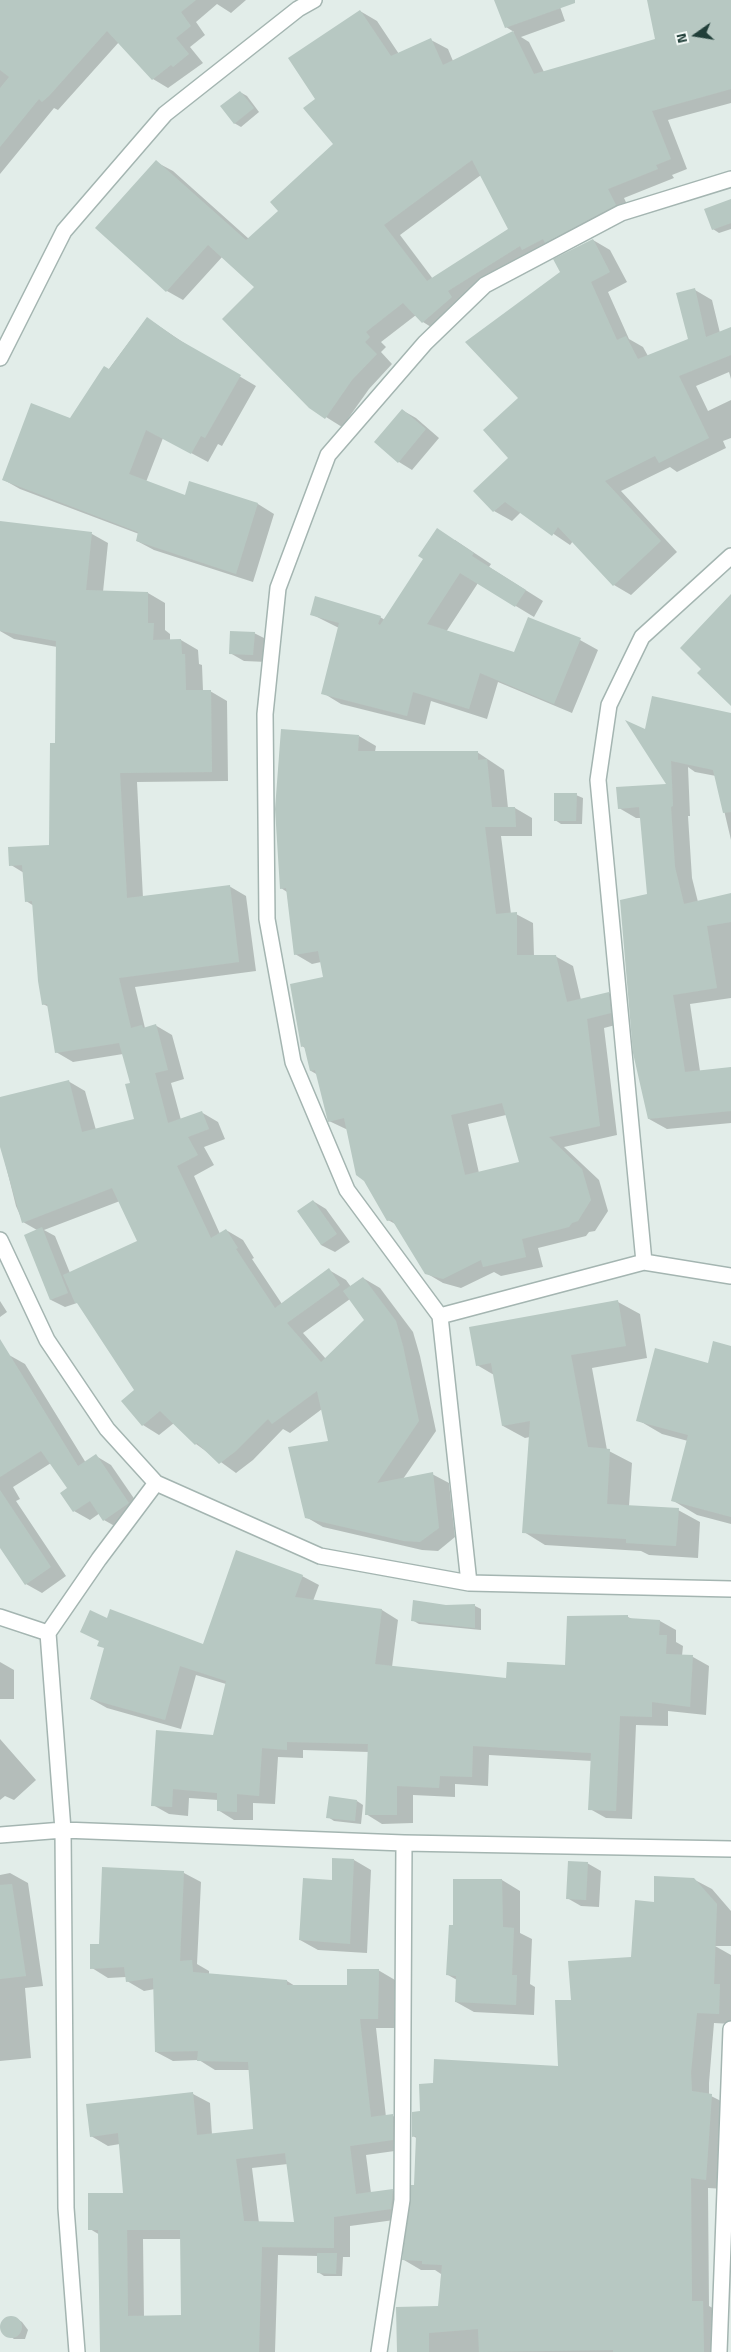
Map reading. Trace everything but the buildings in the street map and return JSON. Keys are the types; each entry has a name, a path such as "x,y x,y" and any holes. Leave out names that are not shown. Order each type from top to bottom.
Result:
{"street":[{"path":"0,358 64,231 165,114 295,4 314,0"},
{"path":"469,1583 440,1316 346,1190 293,1062 266,919 264,714 278,588 328,455 425,343 486,285 621,213 731,179"},
{"path":"644,1262 598,780 609,705 642,637 731,556"},
{"path":"0,1240 47,1340 107,1429 156,1483 320,1556 469,1583 731,1589"},
{"path":"440,1316 644,1262 731,1276"},
{"path":"77,2352 66,2208 63,1830 48,1633 99,1559 156,1483"},
{"path":"0,1617 48,1633"},
{"path":"0,1835 63,1830 404,1843 731,1849"},
{"path":"379,2352 402,2200 404,1843"},
{"path":"719,2352 731,2029"}]}
